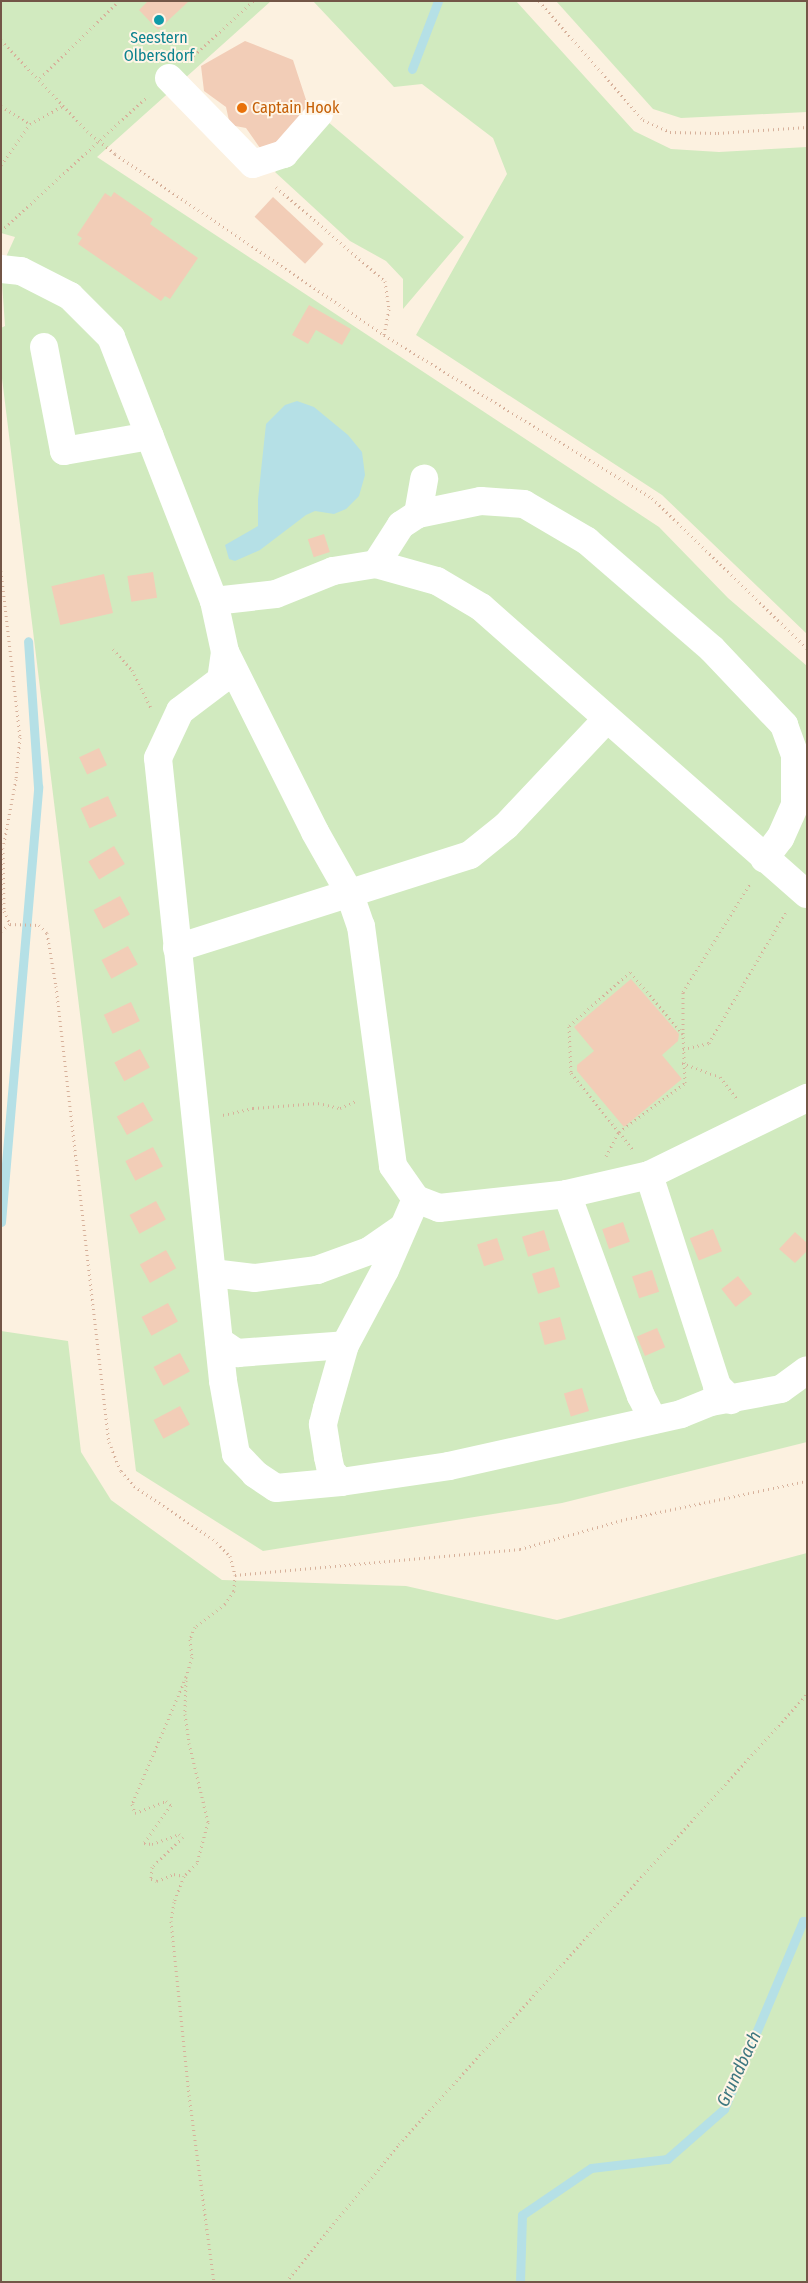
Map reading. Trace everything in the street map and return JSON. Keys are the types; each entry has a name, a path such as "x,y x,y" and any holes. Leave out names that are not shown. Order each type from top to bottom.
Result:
{"lane":[{"path":"168,78 253,164 284,154 319,114"},
{"path":"1,269 21,271 70,296 112,337 214,601 225,652 315,832 350,892 361,926 393,1166 416,1199 439,1208 567,1194 649,1175 807,1098"},
{"path":"44,347 64,451 150,436"},
{"path":"418,514 424,480"},
{"path":"376,564 401,525 418,514 481,501 524,504 587,541 712,649 784,725 795,756 795,805 780,838 764,859"},
{"path":"214,601 276,594 332,571 376,564 437,581 481,606 764,859 803,891"},
{"path":"225,652 221,680 180,711 158,758 222,1381 236,1454 255,1474 276,1488 341,1482 449,1466 681,1414 711,1402 731,1400 781,1389 807,1370"},
{"path":"177,948 350,892 409,877 470,855 506,826 607,719"},
{"path":"649,1175 718,1386 731,1400"},
{"path":"567,1194 640,1396 653,1420"},
{"path":"341,1482 331,1471 323,1424 345,1345 416,1199"},
{"path":"212,1273 254,1278 317,1270 369,1251 402,1228"},
{"path":"219,1341 237,1353 345,1345"}],"path":[{"path":"40,78 119,1"},
{"path":"539,1 643,120 670,132 718,133 807,127"},
{"path":"1,40 40,78 99,142 384,335 652,498 807,648"},
{"path":"1,106 30,124"},
{"path":"1,165 30,124 64,106"},
{"path":"1,231 99,142"},
{"path":"253,164 385,281 389,309 384,335"},
{"path":"1,571 20,737 16,779 3,848 4,911 10,924"},
{"path":"113,650 132,670 150,706 170,733"},
{"path":"619,1132 685,1083 682,1063 683,992 764,859"},
{"path":"683,1049 709,1043 803,891"},
{"path":"1,931 10,924 39,925 47,933 56,986 109,1442 121,1471 134,1486 213,1539 230,1556 235,1575 234,1591 225,1604 195,1627 190,1639 192,1657 186,1677 132,1804 135,1813 166,1801 171,1805 144,1843 152,1844 179,1834 183,1837 152,1867 151,1879 157,1881 174,1874 184,1876"},
{"path":"649,1175 619,1132 571,1073 569,1026 630,972 683,1034"},
{"path":"682,1063 720,1077 760,1121"},
{"path":"195,1120 254,1108 318,1103 340,1108 382,1091"},
{"path":"235,1575 520,1549 626,1519 807,1481"},
{"path":"186,1677 188,1734 208,1822 197,1863 184,1876 174,1902 171,1921 189,2095 214,2282"},
{"path":"286,2282 399,2144 807,1694"}],"green space":[{"path":"1,1 271,1 97,157 659,527 728,598 807,666 807,1442 562,1503 263,1551 136,1471 1,370 1,328 5,326 1,268 15,237 1,233"},
{"path":"313,1 516,1 634,131 671,149 719,152 807,147 807,634 662,495 416,335 507,174 493,138 422,84 394,87"},
{"path":"556,1 807,1 807,112 681,118 653,109"},
{"path":"327,121 464,237 403,309 403,279 386,261 350,241 275,172"},
{"path":"1,1331 68,1341 81,1452 111,1500 222,1580 406,1586 557,1620 807,1553 807,2282 1,2282"}],"water":[{"path":"297,401 314,407 348,435 362,452 365,475 359,496 346,509 334,514 315,511 306,515 260,550 235,561 229,559 225,545 258,526 258,499 266,424 285,405"}],"building":[{"name":"Seestern Olbersdorf","path":"148,1 189,1 158,30 139,10"},
{"path":"245,41 293,60 310,112 283,147 260,148 246,128 230,125 226,107 204,91 201,66"},
{"path":"114,192 153,219 150,224 198,258 170,299 165,296 161,301 78,244 82,238 77,235 105,193 111,197"},
{"path":"273,197 323,244 305,264 255,217"},
{"path":"309,305 351,329 342,345 316,330 308,344 292,335"},
{"path":"324,534 330,552 314,557 308,539"},
{"path":"153,572 157,598 131,602 127,576"},
{"path":"104,574 113,613 60,625 51,586"},
{"path":"99,748 107,765 87,775 79,757"},
{"path":"108,796 117,816 90,828 81,808"},
{"path":"114,846 125,864 99,879 88,861"},
{"path":"120,896 130,915 103,929 94,910"},
{"path":"128,946 138,965 111,979 102,960"},
{"path":"631,979 679,1034 678,1041 662,1055 682,1079 624,1127 577,1071 577,1065 594,1051 574,1027"},
{"path":"131,1002 140,1021 113,1034 104,1015"},
{"path":"140,1049 150,1068 124,1081 114,1063"},
{"path":"143,1102 153,1120 127,1135 117,1117"},
{"path":"153,1147 163,1167 135,1181 125,1161"},
{"path":"156,1201 166,1220 139,1234 130,1215"},
{"path":"623,1222 630,1242 609,1249 602,1229"},
{"path":"713,1229 722,1251 699,1261 690,1238"},
{"path":"544,1230 550,1250 528,1257 522,1237"},
{"path":"795,1232 807,1243 807,1251 795,1263 779,1249"},
{"path":"497,1238 504,1260 484,1266 477,1244"},
{"path":"166,1250 176,1268 150,1283 140,1265"},
{"path":"554,1267 560,1287 538,1294 532,1274"},
{"path":"652,1270 659,1292 639,1298 632,1276"},
{"path":"738,1276 752,1294 736,1307 721,1289"},
{"path":"168,1303 178,1322 151,1336 142,1317"},
{"path":"560,1317 566,1339 545,1345 539,1323"},
{"path":"657,1328 665,1347 645,1356 637,1337"},
{"path":"180,1353 190,1372 163,1386 154,1367"},
{"path":"582,1388 589,1411 571,1417 564,1394"},
{"path":"180,1406 190,1425 163,1439 154,1420"}],"waterway":[{"path":"412,69 438,1"},
{"path":"1,1222 38,787 28,641"},
{"name":"Grundbach","path":"520,2282 522,2215 591,2168 667,2159 724,2109 803,1921 807,1921"}],"place":[{"name":"Seestern Olbersdorf","path":"159,20"},
{"name":"Captain Hook","path":"242,108"}]}
